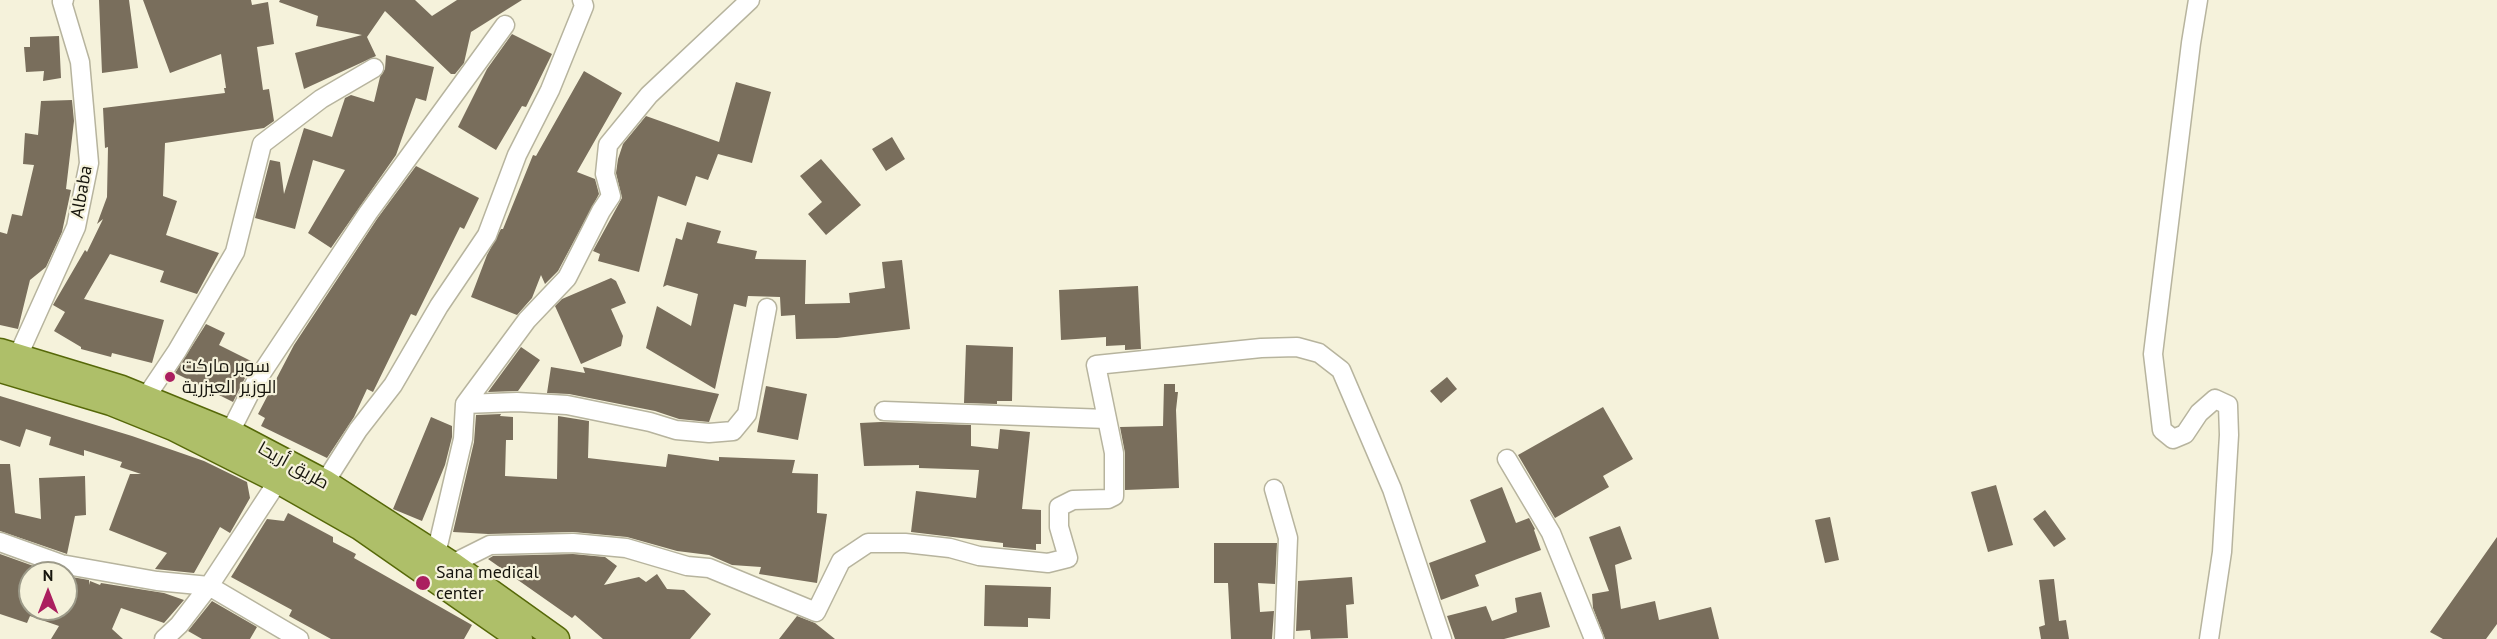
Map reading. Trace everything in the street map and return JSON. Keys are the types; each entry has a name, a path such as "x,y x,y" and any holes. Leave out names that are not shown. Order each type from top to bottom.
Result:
{"main road":[{"name":"طريق أريحا","path":"7,362 122,388 230,432 325,482 444,559 557,639"},
{"name":"طريق أريحا","path":"7,362 173,428 278,481 359,527 520,639"}],"street":[{"name":"Albaba","path":"7,362 76,227 88,162 80,63 62,2 64,0"},
{"path":"325,482 358,430 393,385 439,306 487,235 517,155 550,90 584,6 582,0"},
{"path":"750,0 649,95 608,145 605,174 611,196 567,278 527,320 465,404 463,439 444,559 490,545 573,543 626,548 687,566 709,568 816,612 842,561 868,543 916,544 950,548 979,556 1048,563 1068,558 1059,527 1059,507 1073,500 1108,499 1114,496 1114,453 1096,365 1261,348 1297,347 1319,353 1341,370 1392,489 1442,639"},
{"path":"2198,0 2153,354 2162,430 2173,439 2185,434 2199,413 2215,399 2228,405 2229,435 2222,552 2209,639"},
{"path":"230,432 255,383 368,213 505,25"},
{"path":"146,397 177,351 235,252 262,144 321,99 374,68"},
{"path":"465,404 517,402 567,405 650,422 676,430 709,434 733,431 747,414 767,308"},
{"path":"884,411 1107,419"},
{"path":"1507,459 1551,533 1593,639"},
{"path":"164,639 179,625 209,586 278,481"},
{"path":"1274,489 1288,538 1284,639"},
{"path":"0,542 61,564 157,581 209,586 299,639"}],"building":[{"path":"99,0 129,0 138,68 102,73"},
{"path":"143,0 251,0 252,5 268,2 274,44 257,47 263,90 269,89 274,121 264,128 165,143 163,196 177,201 166,235 219,253 197,294 160,282 164,271 110,254 84,299 164,320 152,363 112,353 111,357 81,349 54,331 65,312 53,305 85,250 87,252 103,219 97,224 107,197 108,147 105,148 103,108 225,93 221,54 170,73"},
{"path":"280,0 415,0 432,16 457,0 522,0 471,32 464,63 455,74 451,74 385,11 367,37 376,56 304,89 295,53 362,35 316,26 318,16 279,2"},
{"path":"512,34 552,54 526,107 522,106 496,150 458,127 487,69"},
{"path":"59,36 61,78 43,81 44,71 26,72 24,47 30,47 30,37"},
{"path":"386,55 434,67 426,101 416,98 396,155 331,248 308,233 345,170 313,160 295,229 255,218 270,160 280,162 284,194 304,128 332,137 345,98 351,95 374,102 380,77 385,69"},
{"path":"584,71 622,93 577,172 595,179 599,194 558,271 545,284 541,275 532,298 517,315 471,297 487,255 503,229 533,155 536,156"},
{"path":"736,82 771,92 752,163 718,154 708,180 696,176 686,206 658,196 639,272 598,261 600,254 593,251 622,198 616,173 623,144 646,116 719,142"},
{"path":"72,100 74,121 66,189 71,190 62,232 46,267 30,280 18,329 0,325 0,232 7,234 12,214 22,216 34,165 23,164 25,133 38,135 41,101"},
{"path":"892,137 905,159 886,171 872,149"},
{"path":"821,159 861,205 826,235 808,214 822,202 800,176"},
{"path":"416,166 479,198 464,229 460,227 416,316 411,314 373,392 367,389 354,417 327,458 261,426 265,418 258,414 294,345 377,219"},
{"path":"687,222 721,231 717,243 757,251 755,259 806,260 805,304 850,303 849,293 885,288 882,262 902,260 910,329 837,338 796,339 795,315 781,316 780,297 748,296 746,307 734,304 715,389 646,348 657,306 691,326 698,294 667,285 663,287 676,238 682,240"},
{"path":"611,278 616,281 626,303 611,309 623,336 621,346 581,364 555,306 562,299"},
{"path":"1138,286 1141,349 1125,350 1125,345 1106,346 1106,337 1061,340 1059,290"},
{"path":"206,324 225,333 219,345 253,362 233,402 175,373"},
{"path":"966,345 1013,347 1012,401 997,401 997,404 964,403"},
{"path":"521,347 540,360 518,391 488,392"},
{"path":"551,367 585,373 583,367 719,394 709,422 679,419 655,411 569,394 547,393"},
{"path":"1447,377 1457,389 1441,403 1430,391"},
{"path":"1164,384 1175,384 1175,392 1178,392 1176,410 1179,488 1125,490 1125,453 1120,427 1163,426"},
{"path":"766,386 807,394 798,440 757,432"},
{"path":"0,396 132,436 204,461 247,482 250,498 230,533 220,527 194,573 155,569 167,553 109,530 130,474 141,474 120,467 122,462 84,450 84,456 49,445 51,437 26,429 20,447 0,440"},
{"path":"1603,407 1633,459 1603,476 1609,487 1555,518 1518,455"},
{"path":"501,414 500,416 513,417 513,440 506,440 505,476 557,479 558,416 589,421 588,458 666,467 668,454 719,461 719,457 795,460 792,473 818,474 817,513 827,514 817,583 759,574 761,567 732,565 709,555 677,551 627,537 573,532 488,534 453,532 474,442 476,415"},
{"path":"431,417 452,426 452,437 445,465 422,521 393,509"},
{"path":"860,423 971,425 971,446 998,449 1000,429 1030,432 1022,509 1041,510 1041,544 1036,544 1036,550 1003,547 1003,543 911,532 916,491 976,498 979,470 919,468 919,465 864,466"},
{"path":"0,464 10,464 15,513 41,519 39,478 85,476 86,515 75,516 67,554 0,531"},
{"path":"1996,485 2013,545 1988,552 1971,492"},
{"path":"1502,487 1516,523 1529,518 1541,550 1475,575 1479,586 1441,600 1429,563 1486,542 1470,500"},
{"path":"2045,510 2066,539 2054,547 2033,519"},
{"path":"288,513 333,537 333,542 356,554 354,558 472,625 464,639 331,639 289,616 292,610 231,577 267,519 284,521"},
{"path":"1830,517 1839,560 1825,563 1815,520"},
{"path":"1620,526 1632,559 1615,565 1621,609 1655,601 1659,620 1711,607 1719,639 1605,639 1593,608 1592,594 1609,591 1589,537"},
{"path":"2497,537 2497,624 2486,639 2443,639 2430,632"},
{"path":"1214,543 1277,543 1275,584 1258,583 1260,612 1274,611 1272,639 1231,639 1228,583 1214,583"},
{"path":"0,554 20,561 18,620 0,614"},
{"path":"573,554 605,557 617,566 604,585 639,577 646,582 657,574 667,589 684,590 711,614 690,639 603,639 575,615 572,618 488,559 493,556"},
{"path":"1352,577 1354,604 1346,605 1348,638 1311,639 1310,630 1296,631 1298,581"},
{"path":"78,578 89,580 89,585 90,581 100,585 101,583 164,593 184,600 164,623 121,608 112,629 123,639 51,639 59,626 44,621 78,621"},
{"path":"2054,579 2059,621 2066,620 2069,639 2041,639 2039,627 2045,625 2039,580"},
{"path":"985,585 1051,587 1050,619 1028,618 1028,627 984,626"},
{"path":"1541,592 1550,627 1504,639 1455,639 1447,616 1486,606 1492,621 1517,612 1515,598"},
{"path":"212,601 257,627 250,639 202,639 188,631"},
{"path":"797,616 815,623 835,639 779,639"}],"place":[{"name":"سوبر ماركت الوزير العيزرية","path":"170,377"},
{"name":"Sana medical center","path":"423,583"}]}
